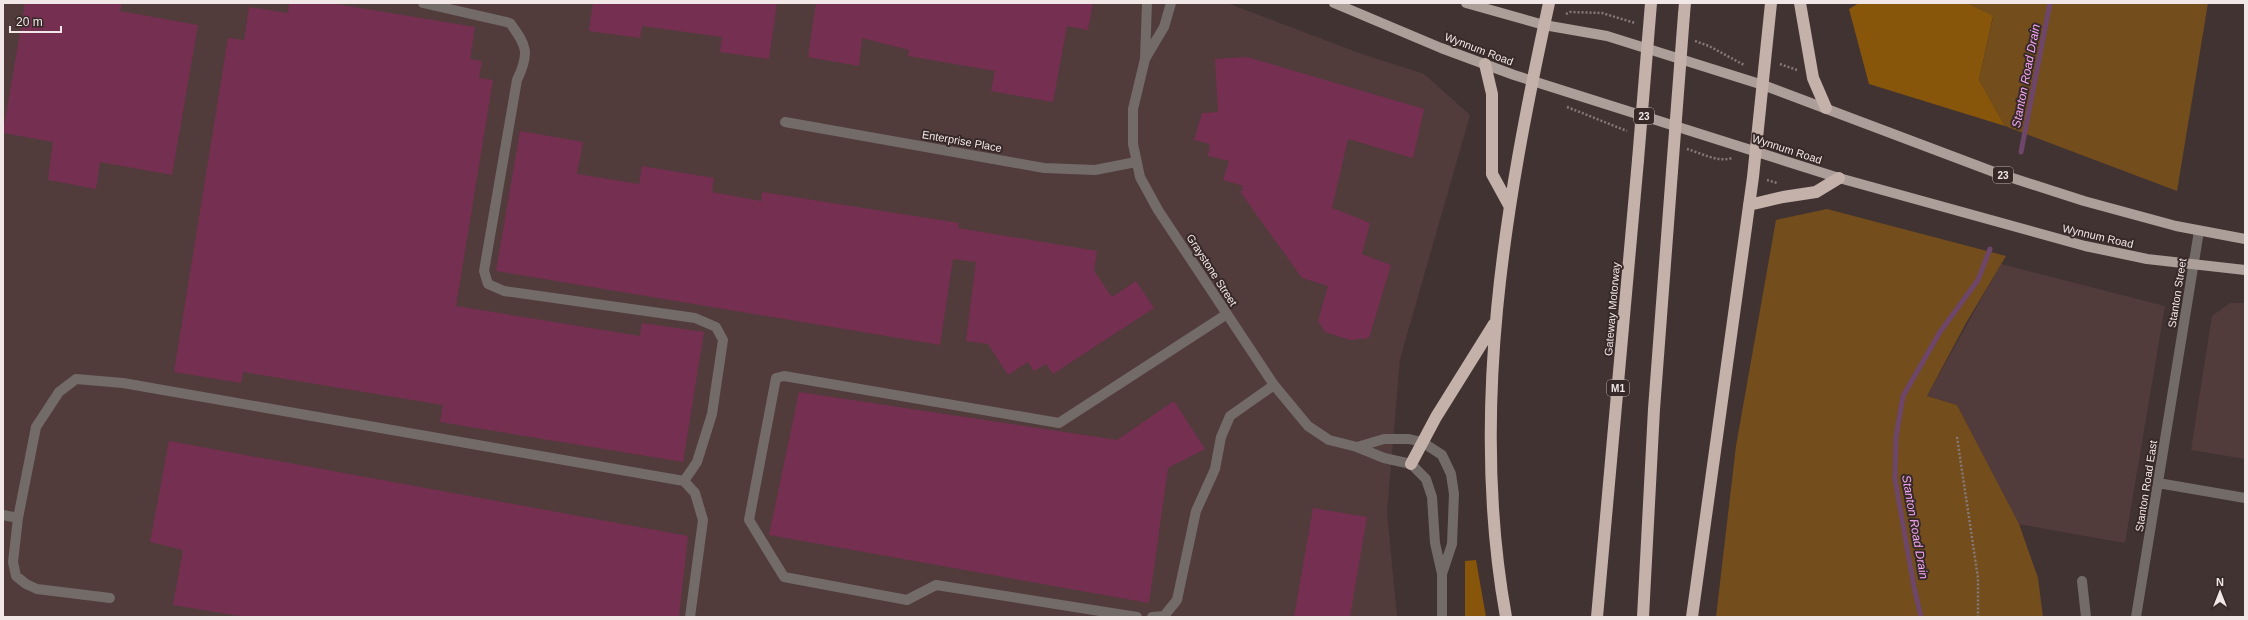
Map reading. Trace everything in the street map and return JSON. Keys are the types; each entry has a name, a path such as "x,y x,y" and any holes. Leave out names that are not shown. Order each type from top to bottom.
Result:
{"highway":[{"path":"1506,617 1496,550 1491,472 1494,323 1510,205 1549,3"},
{"name":"Gateway Motorway","path":"1597,617 1651,3"},
{"path":"1692,617 1756,151 1771,3"},
{"path":"1800,3 1813,78 1826,108"},
{"path":"1642,617 1654,409 1685,8"},
{"path":"1485,64 1492,94 1492,174 1510,205"},
{"path":"1749,205 1783,197 1816,192 1839,178"},
{"path":"1411,464 1422,442 1494,323"}],"main road":[{"name":"Wynnum Road","path":"1334,3 1485,64 1533,81 1839,178 2085,246 2131,256 2194,265 2245,270"},
{"name":"23","path":"1466,3 1544,26 1607,36 1763,85 2032,185 2156,221 2199,231 2245,239"}],"street":[{"path":"423,3 510,23 524,42 525,64 517,80 484,271 488,284 504,291 695,318 716,327 723,340 712,414 697,462 684,481"},
{"name":"Graystone Street","path":"1147,3 1145,59 1133,109 1136,162 1148,193 1274,384 1296,413 1317,434 1328,440 1357,446 1384,458 1411,464"},
{"name":"Graystone Street","path":"1145,59 1164,28 1171,3"},
{"name":"Enterprise Place","path":"785,122 1044,168 1095,170 1136,162"},
{"name":"Stanton Street","path":"2179,358 2199,231"},
{"path":"1137,617 936,585 907,600 784,577 749,520 776,378 784,376 1059,423 1227,314"},
{"name":"Stanton Road East","path":"2136,617 2179,358"},
{"path":"110,598 37,588 16,576 13,562 18,518 36,427 59,392 76,379 123,383 684,481 695,493 703,520 690,617"},
{"path":"1152,617 1164,616 1177,600 1196,511 1215,469 1221,437 1230,416 1274,384"},
{"name":"Graystone Street","path":"1357,446 1384,439 1409,439 1422,442"},
{"path":"1422,442 1442,455 1449,468 1453,484 1452,544 1442,574"},
{"path":"1411,464 1421,472 1430,487 1434,543 1442,574 1442,617"},
{"path":"2158,483 2245,498"},
{"path":"3,515 18,518"},
{"path":"2082,582 2086,617"}],"path":[{"path":"1780,64 1801,71"},
{"path":"1957,437 1978,578 1978,617"}],"shaded area":[{"path":"3,3 1227,3 1359,53 1424,74 1470,115 1400,359 1387,512 1397,617 3,617"},
{"path":"1859,3 1967,3 1993,16 1979,80 2005,126 1869,84 1849,9"},
{"path":"1967,3 2208,3 2177,191 2005,126 1979,80 1993,17"},
{"path":"1827,209 2006,256 1966,323 1927,396 1957,405 2019,524 2038,578 2043,617 1716,617 1736,446 1776,220"},
{"path":"2001,264 2165,306 2125,543 2018,524 1957,405 1927,396"},
{"path":"2230,303 2245,303 2245,459 2191,450 2212,316"},
{"path":"1476,560 1486,617 1465,617 1465,561"}],"building":[{"path":"25,3 122,3 120,11 198,25 172,175 100,162 96,189 48,180 53,142 3,133"},
{"path":"289,3 330,3 475,27 470,59 482,61 479,78 493,80 456,306 640,336 642,323 704,332 683,462 440,422 443,405 243,372 241,383 174,372 228,38 244,40 249,7 288,13"},
{"path":"593,3 777,3 769,59 720,52 722,37 642,26 640,38 589,31"},
{"path":"816,3 1093,3 1088,30 1067,26 1053,102 991,91 995,71 908,56 909,50 862,38 859,66 808,57"},
{"path":"1247,57 1424,109 1413,158 1348,139 1332,208 1370,223 1362,254 1391,265 1369,338 1350,340 1325,332 1318,321 1328,286 1302,278 1241,193 1243,186 1223,180 1229,161 1208,156 1210,144 1194,140 1202,113 1218,112 1215,59"},
{"path":"520,131 583,142 577,174 639,184 642,166 714,178 712,192 761,201 762,192 959,223 958,228 1097,251 1094,271 1112,297 1136,281 1154,308 1053,374 1046,364 1034,371 1028,362 1008,375 988,344 966,341 976,262 953,259 940,345 496,271"},
{"path":"799,392 1117,440 1174,401 1205,449 1168,468 1149,603 769,535"},
{"path":"169,441 688,536 679,617 246,617 173,605 183,550 150,542"},
{"path":"1313,508 1367,517 1350,617 1294,617"}],"waterway":[{"name":"Stanton Road Drain","path":"2021,152 2050,3"},
{"name":"Stanton Road Drain","path":"1921,617 1914,587 1895,479 1896,437 1903,396 1940,332 1978,280 1990,249"}]}
